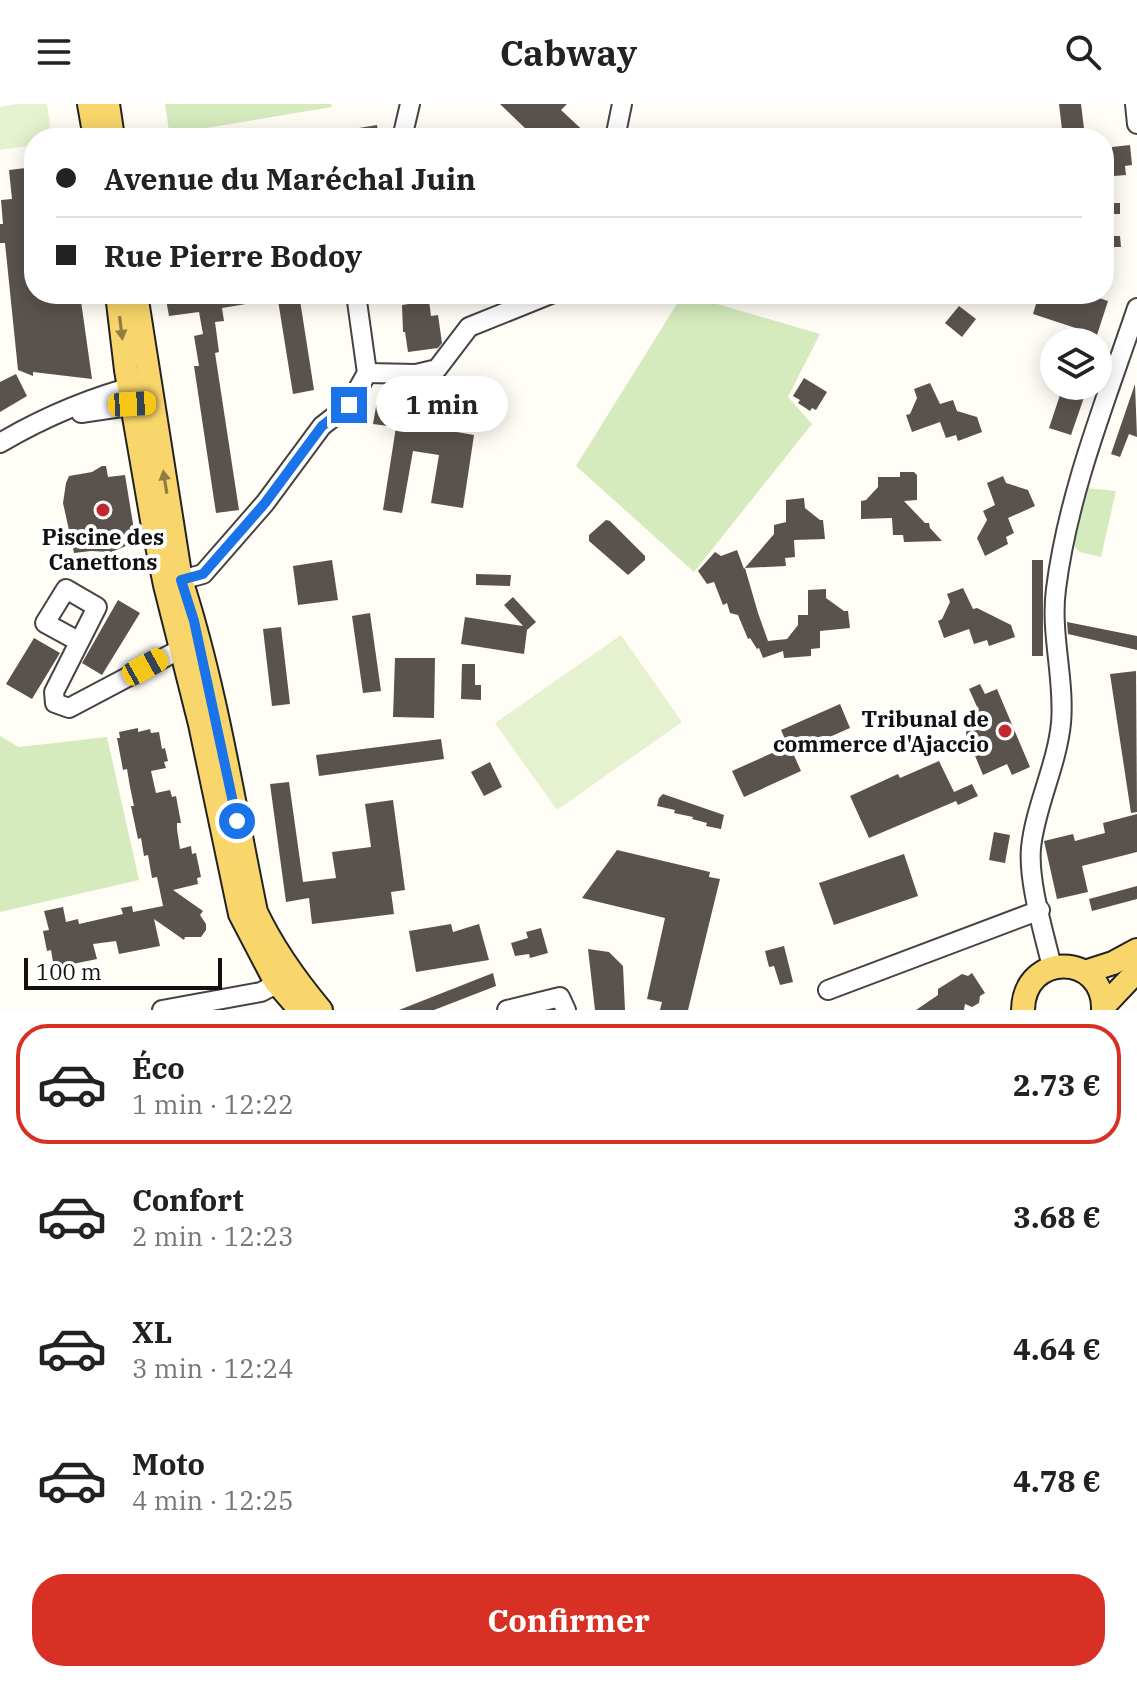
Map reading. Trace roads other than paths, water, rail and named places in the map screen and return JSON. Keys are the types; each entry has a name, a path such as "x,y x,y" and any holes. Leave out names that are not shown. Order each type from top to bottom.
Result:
{"main road":[{"path":"89,104 93,128"},
{"path":"108,104 112,128"},
{"path":"119,304 181,580 190,644 256,912 300,1010"},
{"path":"136,304 141,394 165,585 190,644"},
{"path":"1085,972 1113,963 1137,950"},
{"path":"1022,1010 1027,987 1042,972 1052,967 1069,966 1085,972 1099,987 1104,1008"},
{"path":"1104,1008 1137,971"},
{"path":"285,980 321,1010"}],"street":[{"path":"404,128 410,104"},
{"path":"617,128 622,104"},
{"path":"1135,104 1137,124"},
{"path":"181,580 203,574 265,503 322,426 349,405 364,382 367,373 357,304"},
{"path":"367,373 416,374 437,369 469,327 526,304"},
{"path":"1052,967 1031,869 1031,845 1058,745 1061,721 1055,592 1084,467 1137,308"},
{"path":"0,443 35,423 80,404 141,394"},
{"path":"78,641 54,692 55,703 69,708 190,644"},
{"path":"828,990 1040,910"},
{"path":"162,1010 261,992 285,980"},
{"path":"507,1010 560,997 564,1006"}],"place":[{"name":"Piscine des Canettons","path":"103,510"},
{"name":"Tribunal de commerce d'Ajaccio","path":"1005,731"}]}
